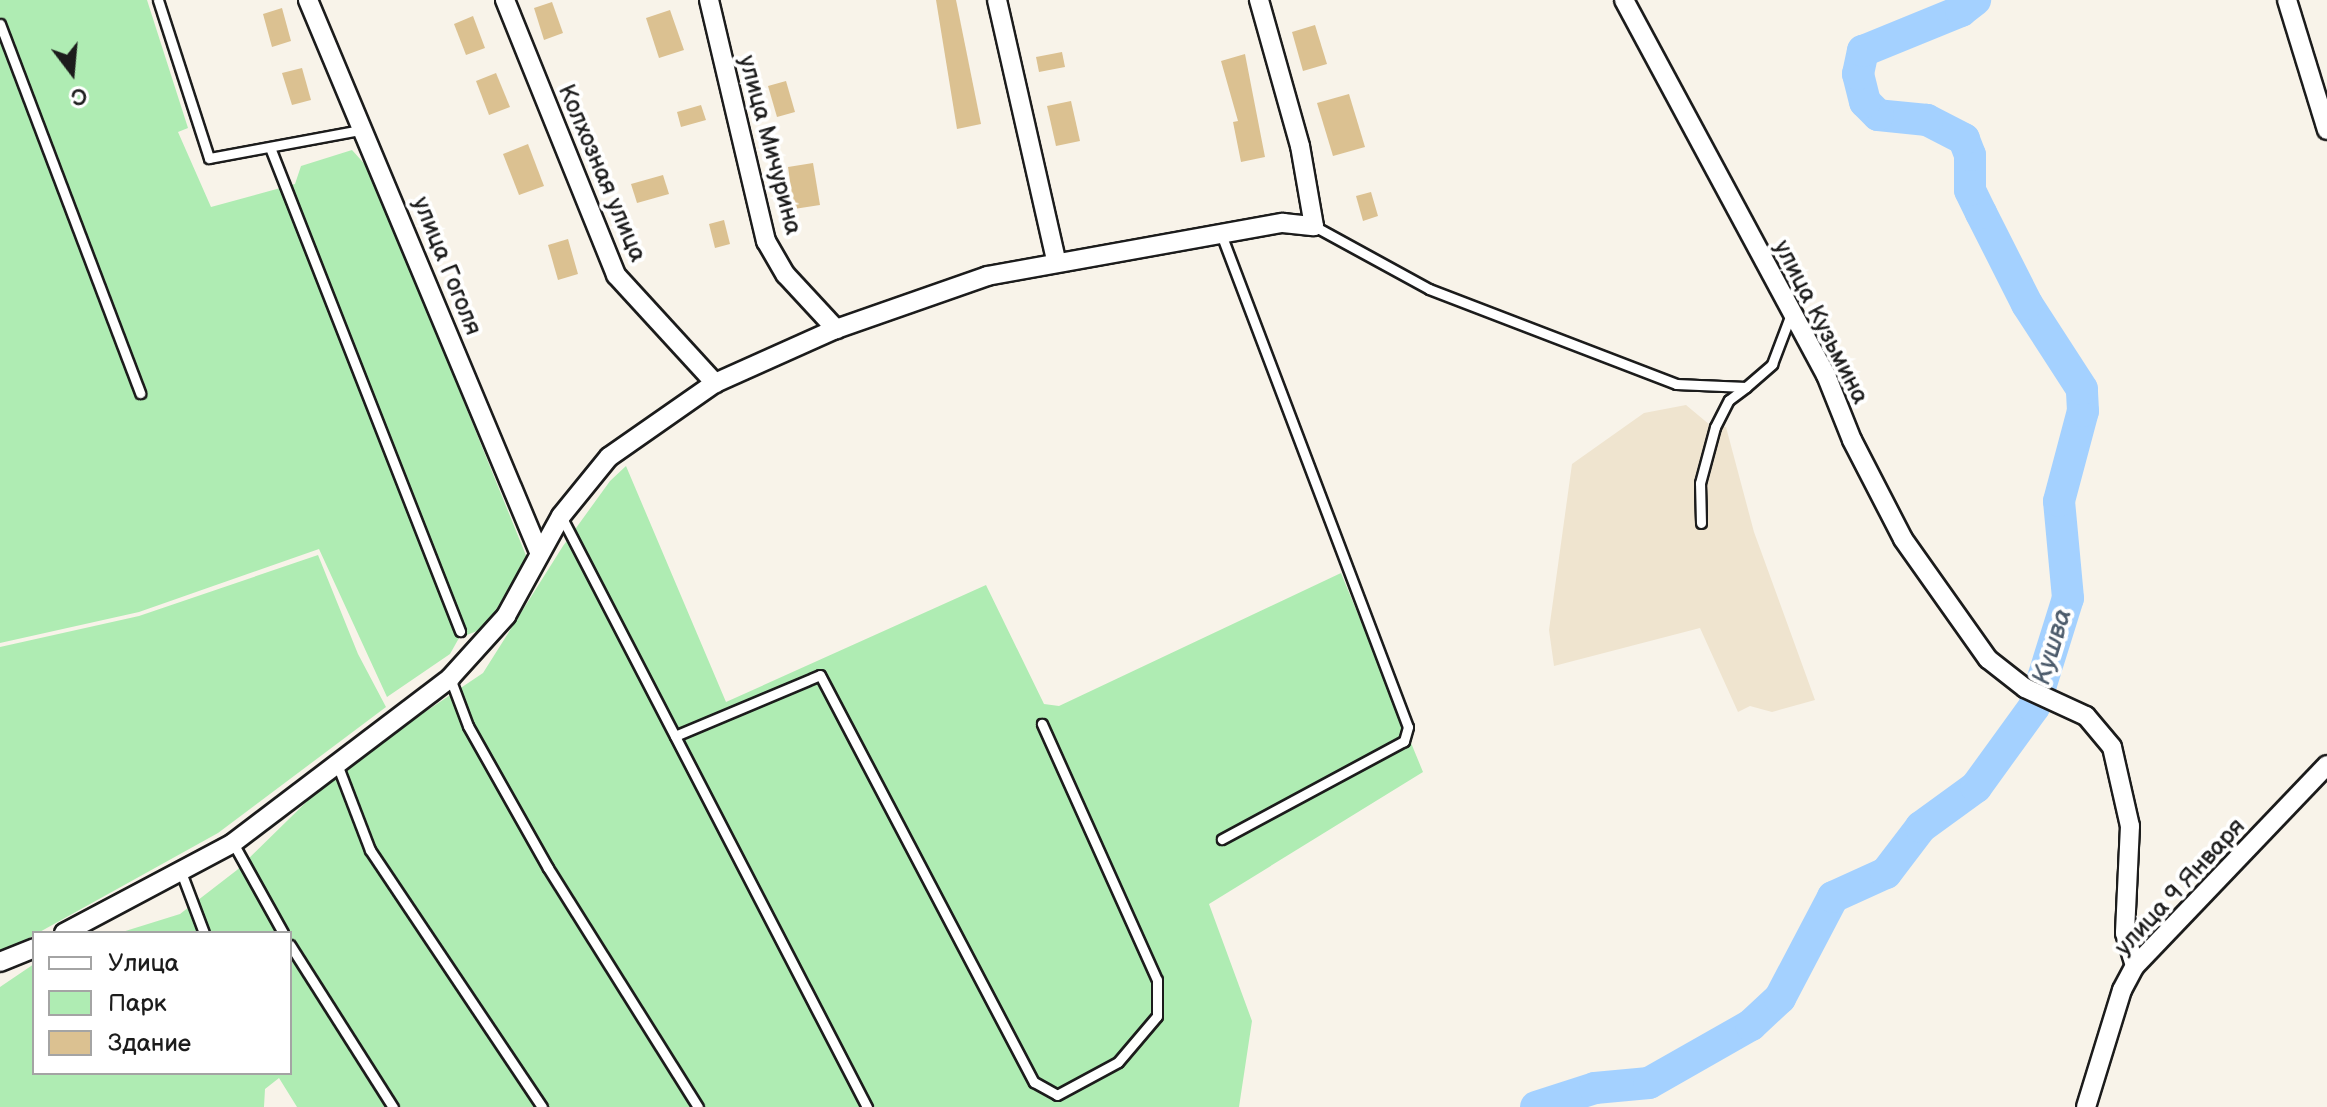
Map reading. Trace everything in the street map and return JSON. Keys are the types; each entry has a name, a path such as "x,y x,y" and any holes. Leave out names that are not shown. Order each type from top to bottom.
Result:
{"street":[{"name":"улица Гоголя","path":"308,0 360,130 386,179 539,552"},
{"name":"Колхозная улица","path":"505,0 616,275 715,383"},
{"name":"улица Мичурина","path":"709,0 766,241 786,275 836,329"},
{"path":"997,0 1056,260"},
{"path":"68,931 233,843 336,761 450,678 506,616 561,516 609,457 715,383 836,329 987,276 1056,260 1283,223 1314,226 1300,146 1259,0"},
{"name":"улица Кузьмина","path":"1624,0 1826,375 1852,440 1903,539 1988,659 2025,688 2086,716 2099,729 2120,769 2130,826 2125,933 2135,966"},
{"path":"2287,0 2327,130"},
{"name":"улица 9 Января","path":"2086,1107 2122,990 2135,966 2327,765"},
{"path":"0,962 32,949"}],"lane":[{"path":"158,0 209,158 271,150 360,130"},
{"path":"0,24 140,393"},
{"path":"271,150 460,631"},
{"path":"1314,226 1429,289 1676,384 1746,387"},
{"path":"1221,234 1408,727 1404,741 1222,839"},
{"path":"1701,523 1700,483 1715,427 1729,400 1772,364 1791,314"},
{"path":"561,516 867,1107"},
{"path":"675,736 820,675 1034,1082 1057,1095 1118,1062 1157,1016 1157,980 1042,724"},
{"path":"450,678 468,726 548,868 698,1107"},
{"path":"336,761 370,850 542,1107"},
{"path":"233,843 282,931"},
{"path":"181,872 203,931"},
{"path":"292,948 393,1107"}],"shaded area":[{"path":"1686,405 1710,425 1726,427 1754,532 1815,700 1772,712 1750,706 1738,712 1700,628 1554,666 1549,630 1572,464 1644,413"}],"green space":[{"path":"0,0 147,0 188,128 178,132 211,207 295,184 301,166 352,150 370,170 527,558 485,628 459,638 450,654 387,697 319,549 139,612 0,643"},
{"path":"626,466 726,702 986,585 1044,704 1059,706 1341,573 1423,772 1209,904 1252,1021 1239,1107 297,1107 279,1078 265,1089 264,1107 0,1107 0,987 32,965 32,1075 292,1075 292,931 125,931 180,914 237,870 340,769 483,673 563,546 610,481"},
{"path":"318,555 358,654 386,707 218,833 41,931 32,931 32,936 0,954 0,647 139,616"}],"building":[{"path":"936,0 956,0 981,124 957,129"},
{"path":"552,2 563,33 544,40 534,8"},
{"path":"282,8 291,41 272,47 263,14"},
{"path":"670,10 684,50 659,58 646,18"},
{"path":"473,16 485,48 466,55 454,24"},
{"path":"1315,25 1327,64 1303,71 1292,32"},
{"path":"1062,52 1065,67 1039,72 1036,57"},
{"path":"1245,54 1265,157 1241,162 1233,122 1238,121 1221,61"},
{"path":"302,68 311,100 292,105 282,73"},
{"path":"496,73 510,107 489,115 476,81"},
{"path":"786,81 795,112 777,117 768,86"},
{"path":"1349,94 1365,147 1333,156 1317,103"},
{"path":"1071,101 1080,141 1056,146 1047,106"},
{"path":"701,105 706,120 681,127 677,112"},
{"path":"528,144 544,186 519,195 503,154"},
{"path":"813,163 820,205 794,209 788,167"},
{"path":"663,175 669,194 637,203 631,184"},
{"path":"1371,192 1378,216 1363,221 1356,196"},
{"path":"724,220 730,244 715,248 709,224"},
{"path":"568,239 578,274 558,280 548,245"}],"waterway":[{"name":"Кушва","path":"1536,1107 1595,1088 1649,1083 1751,1025 1780,998 1833,897 1886,873 1921,827 1976,787 2034,707 2068,598 2059,501 2083,411 2082,389 2027,304 1970,190 1970,155 1964,139 1927,120 1878,115 1865,102 1858,74 1863,51 1961,11 1975,0"}]}
